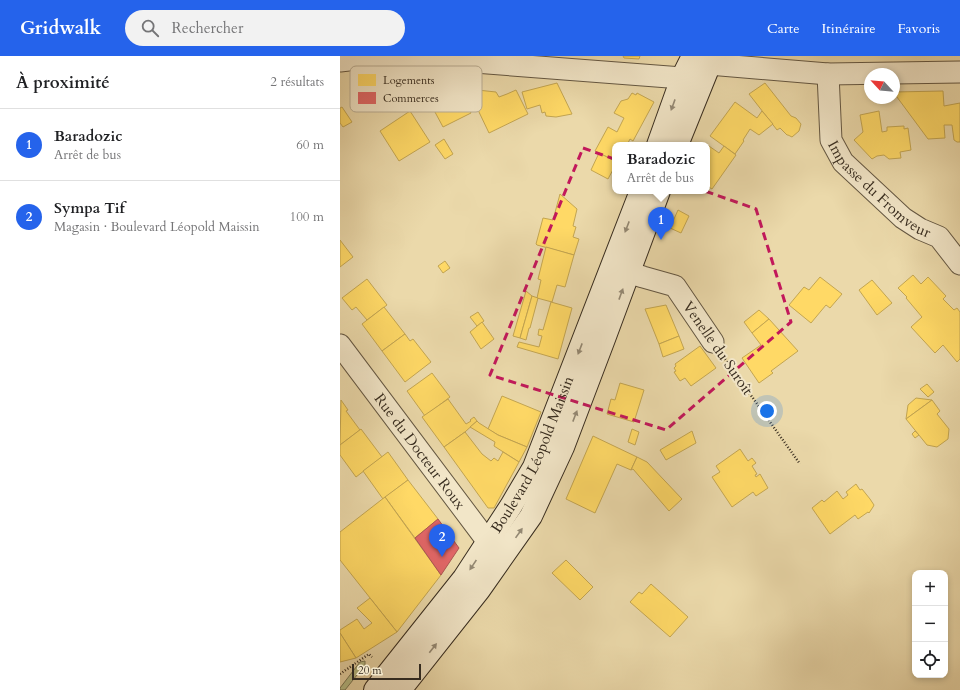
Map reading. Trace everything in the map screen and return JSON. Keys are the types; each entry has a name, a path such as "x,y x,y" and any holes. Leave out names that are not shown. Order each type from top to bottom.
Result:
{"street":[{"path":"340,61 375,56 409,57 682,78"},
{"path":"678,142 705,59"},
{"path":"659,142 682,78 705,59 828,74 960,72"},
{"name":"Impasse du Fromveur","path":"828,74 831,140 843,162 904,218 920,229 939,237 960,264"},
{"name":"Boulevard Léopold Maissin","path":"620,269 640,194"},
{"name":"Boulevard Léopold Maissin","path":"400,690 479,590 496,549 511,506 534,467 620,269 658,194"},
{"name":"Venelle du Suroît","path":"620,269 675,286 713,342"},
{"name":"Rue du Docteur Roux","path":"340,345 496,549"},
{"name":"Boulevard Léopold Maissin","path":"375,690 464,578 496,549"}],"path":[{"name":"Venelle du Suroît","path":"713,342 800,464"},
{"path":"340,674 369,654 377,661"}],"highlighted area":[{"path":"583,148 756,209 791,322 666,430 490,375"}],"green space":[{"path":"365,661 365,665 345,690 340,690 360,662"}],"building: Logements":[{"path":"623,56 640,56 639,59 624,58"},
{"path":"557,83 572,114 556,117 546,116 545,112 542,113 540,105 527,109 522,92"},
{"path":"765,83 791,116 796,118 801,124 799,131 792,137 787,135 780,128 777,130 749,94"},
{"path":"482,90 496,92 499,97 516,90 528,114 489,133 479,112 482,112"},
{"path":"943,91 944,106 960,103 960,142 954,140 952,125 944,125 945,138 928,139 900,101 900,92"},
{"path":"632,93 636,95 637,93 654,102 633,141 630,139 628,142 612,142 612,160 595,151 608,127 617,132 624,118 614,113 621,101 628,99"},
{"path":"735,102 757,118 762,111 773,124 759,135 750,129 735,154 710,136"},
{"path":"342,107 352,122 343,127 340,123 340,108"},
{"path":"879,111 882,132 887,131 887,127 904,126 904,129 908,128 911,150 900,152 901,158 889,159 884,155 877,156 872,159 854,140 863,132 860,115"},
{"path":"411,112 430,142 399,161 380,131"},
{"path":"435,112 471,113 443,127"},
{"path":"444,139 453,154 445,159 435,145"},
{"path":"724,146 736,155 712,189 710,188 710,147 719,153"},
{"path":"599,153 612,160 612,172 608,179 591,170"},
{"path":"560,194 577,209 573,226 576,227 573,237 579,239 574,255 536,244 543,218 553,220"},
{"path":"678,210 689,216 681,233 670,228"},
{"path":"340,240 353,257 340,267"},
{"path":"546,247 574,255 565,287 557,285 552,302 537,298 541,280 538,279"},
{"path":"445,261 450,268 443,273 438,266"},
{"path":"913,275 921,284 928,277 946,296 943,299 954,310 957,308 960,312 960,359 957,362 943,345 935,353 911,327 922,317 898,288"},
{"path":"820,277 842,294 830,308 826,305 811,323 789,305 804,287 809,290"},
{"path":"367,279 387,305 367,320 356,307 352,310 342,298"},
{"path":"872,280 892,303 877,315 859,290"},
{"path":"526,291 532,296 520,338 513,336"},
{"path":"532,296 538,298 526,340 520,338"},
{"path":"551,302 572,308 558,359 517,347 519,342 539,347 542,336 538,335 539,329 543,330"},
{"path":"666,305 679,336 659,344 645,309"},
{"path":"384,307 405,334 382,351 362,324"},
{"path":"759,310 769,319 752,333 744,322"},
{"path":"478,312 484,321 477,326 470,317"},
{"path":"769,319 798,351 771,371 773,373 759,383 742,358 761,345 752,333"},
{"path":"482,322 494,339 481,349 470,332"},
{"path":"405,334 410,341 413,339 431,362 405,382 382,351"},
{"path":"679,336 684,349 663,357 659,344"},
{"path":"700,346 716,368 691,386 685,378 680,381 674,372 676,371 674,368 676,366 675,364"},
{"path":"432,373 450,397 425,416 407,391"},
{"path":"620,383 644,390 634,422 607,414 611,399 615,400"},
{"path":"927,384 934,392 928,397 920,389"},
{"path":"502,396 541,412 527,447 498,435 488,429"},
{"path":"916,398 932,400 906,419 908,405"},
{"path":"448,399 466,424 474,417 477,421 465,432 444,447 422,417"},
{"path":"341,400 348,410 346,411 360,430 340,445"},
{"path":"932,400 940,411 937,414 949,429 948,439 937,447 927,445 906,419"},
{"path":"477,421 498,435 527,447 519,462 494,446 495,442 470,427"},
{"path":"361,429 382,457 356,477 340,455 340,445"},
{"path":"632,429 639,432 635,445 628,442"},
{"path":"692,431 696,443 666,460 660,450"},
{"path":"915,431 919,435 915,438 912,434"},
{"path":"465,432 482,454 491,461 494,458 498,461 503,452 519,462 494,508 488,508 444,447"},
{"path":"593,436 637,457 631,470 617,464 595,513 566,499"},
{"path":"740,449 748,461 752,458 756,463 752,466 757,474 755,475 756,477 760,474 768,488 756,496 753,492 732,507 712,477 720,472 716,466"},
{"path":"388,452 408,480 383,499 363,471"},
{"path":"637,457 647,462 682,499 669,511 633,469 631,470"},
{"path":"408,480 438,519 415,538 385,497"},
{"path":"856,484 870,499 874,505 873,507 869,513 868,512 858,519 855,515 830,534 812,508 822,500 824,502 837,491 843,499 848,495 846,492"},
{"path":"385,497 441,575 397,632 340,560 340,532"},
{"path":"566,560 593,587 580,600 552,573"},
{"path":"651,584 688,617 670,637 630,602 639,592 642,594"},
{"path":"370,598 397,632 356,658 340,633 340,630 357,619 364,629 372,623 357,608"},
{"path":"340,633 356,658 340,662"}],"building: Commerces":[{"path":"438,519 459,548 441,575 415,538"}],"place":[{"name":"Baradozic","path":"661,240"},
{"name":"Sympa Tif","path":"442,557"}]}
